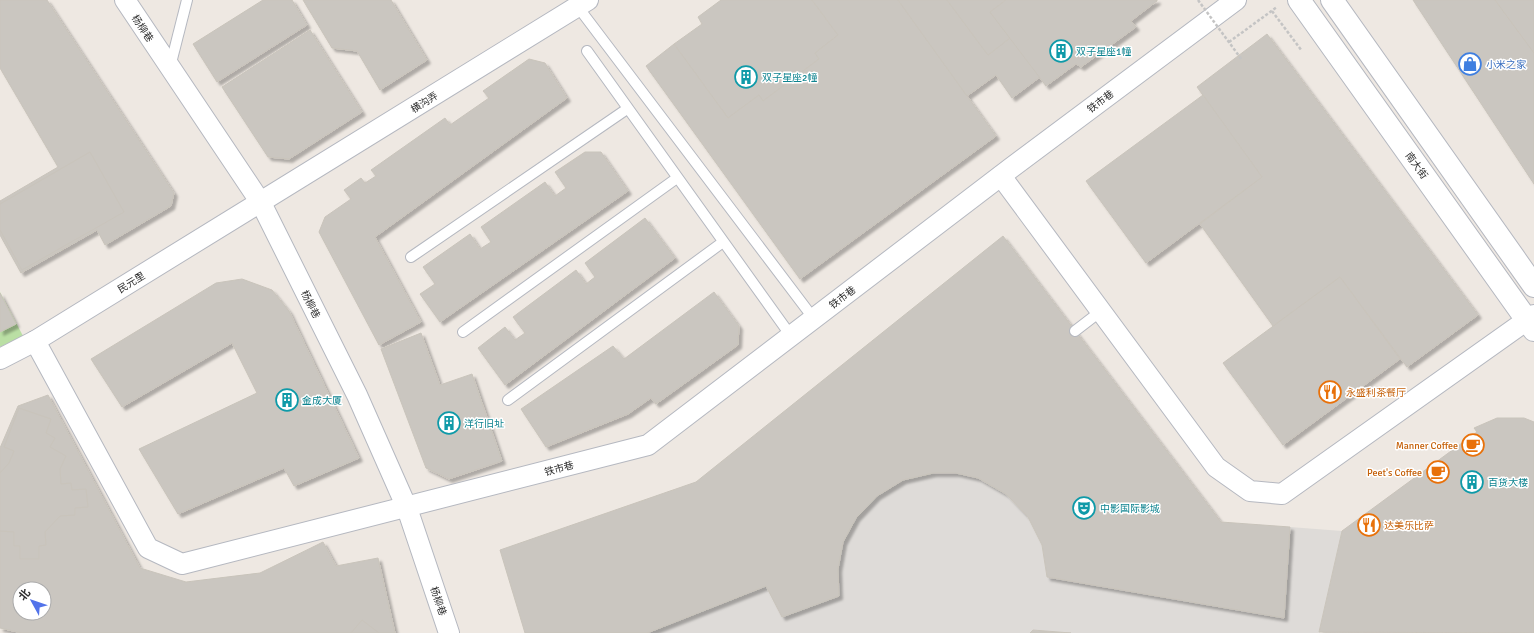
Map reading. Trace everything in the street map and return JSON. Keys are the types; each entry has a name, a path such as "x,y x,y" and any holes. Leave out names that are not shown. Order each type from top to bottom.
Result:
{"main road":[{"path":"1332,0 1534,286"},
{"name":"南大街","path":"1290,2 1532,322"}],"street":[{"name":"杨柳巷","path":"125,0 261,203 357,395 407,508 449,633"},
{"name":"铁市巷","path":"36,341 148,548 182,564 407,508 648,445 1001,176 1236,0"},
{"name":"横沟弄","path":"261,203 583,3"},
{"path":"1001,176 1216,467 1250,491 1282,494 1532,322"},
{"name":"民元里","path":"0,358 36,341 261,203"}],"lane":[{"path":"170,67 187,0"},
{"path":"583,3 814,319"},
{"path":"587,51 627,109 791,336"},
{"path":"411,257 627,109"},
{"path":"462,332 677,178"},
{"path":"508,400 723,242"},
{"path":"1075,331 1101,311"}],"path":[{"path":"1198,0 1242,60"},
{"path":"1229,42 1272,11 1290,2"},
{"path":"1272,11 1302,51"}],"green space":[{"path":"0,292 23,336 0,347"}],"shaded area":[{"path":"933,473 956,473 978,478 1006,494 1028,517 1042,545 1047,577 1284,617 1290,527 1342,531 1319,632 1321,633 1071,633 1033,630 1030,633 647,633 766,586 838,569 843,542 856,518 877,496 903,480"}],"building":[{"path":"0,0 47,0 174,193 171,206 105,245 97,230 21,273 0,235 0,201 58,167 0,68"},
{"path":"263,0 292,0 307,25 217,82 193,44"},
{"path":"303,0 391,0 427,60 380,90 357,51 332,48"},
{"name":"双子星座2幢","path":"721,0 812,0 838,35 815,53 819,59 763,101 759,95 728,118 674,44 702,24 698,17"},
{"path":"812,0 898,0 996,136 800,279 646,66 674,44 728,118 759,95 763,101 819,59 815,53 838,35"},
{"path":"898,0 947,0 988,55 1010,38 1040,77 1012,98 996,75 967,96"},
{"path":"947,0 1006,0 990,12 1010,38 988,55"},
{"name":"双子星座1幢","path":"1006,0 1157,1 1131,21 1136,27 1081,67 1076,64 1046,86 990,12"},
{"path":"1413,0 1495,0 1534,53 1534,184"},
{"path":"1495,0 1534,0 1534,53"},
{"path":"310,30 362,112 289,159 268,157 222,87"},
{"path":"1267,34 1478,315 1407,367 1340,277 1273,326 1200,224 1262,177 1197,87"},
{"path":"529,59 545,63 567,98 375,237 421,322 379,345 319,232 325,217 351,199 344,190 361,178 365,183 376,176 371,170 445,118 450,125 489,98 483,91"},
{"path":"1203,95 1262,177 1146,263 1086,181"},
{"path":"90,152 124,212 22,270 0,230 0,204"},
{"path":"585,152 601,152 628,191 440,322 420,294 435,284 423,267 470,234 480,249 491,242 481,227 545,182 555,196 566,188 555,172"},
{"path":"645,218 675,258 505,385 478,348 505,327 515,340 525,333 513,317 576,270 586,284 595,277 585,263"},
{"path":"1003,236 1221,522 1290,527 1284,618 1047,577 1042,545 1028,517 1006,494 978,478 956,473 933,473 903,480 877,496 856,518 843,542 838,569 839,596 782,617 766,586 647,633 525,633 500,550 696,482"},
{"path":"1340,277 1400,359 1283,445 1223,363"},
{"name":"金成大厦","path":"242,279 272,290 289,311 359,458 294,486 284,468 178,514 139,449 257,393 232,343 122,407 91,359 216,283"},
{"path":"714,292 739,326 738,345 656,404 651,398 628,414 546,447 521,409 613,346 624,359"},
{"path":"0,293 16,324 0,332"},
{"name":"洋行旧址","path":"421,333 440,385 472,374 502,461 449,479 426,468 381,349"},
{"path":"48,395 140,568 186,582 260,573 323,542 336,566 378,558 395,633 22,633 0,628 0,448 18,406"},
{"path":"19,408 51,419 46,433 55,438 50,447 66,456 60,469 61,484 71,483 72,490 86,489 88,507 75,508 75,515 60,516 45,532 46,545 39,546 39,559 20,559 20,546 14,546 14,532 0,531 0,473 9,463 14,451 4,447"},
{"name":"百货大楼","path":"1497,418 1524,418 1534,422 1534,633 1319,632 1342,531 1477,432 1474,428"},
{"path":"362,620 379,633 351,633"},
{"path":"1033,630 1071,633 1030,633"}],"place":[{"name":"双子星座1幢","path":"1061,51"},
{"name":"小米之家","path":"1470,64"},
{"name":"双子星座2幢","path":"746,77"},
{"name":"永盛利茶餐厅","path":"1330,392"},
{"name":"金成大厦","path":"287,400"},
{"name":"洋行旧址","path":"449,423"},
{"name":"Manner Coffee","path":"1473,445"},
{"name":"Peet's Coffee","path":"1438,472"},
{"name":"百货大楼","path":"1472,482"},
{"name":"中影国际影城","path":"1084,508"},
{"name":"达美乐比萨","path":"1369,525"}]}
